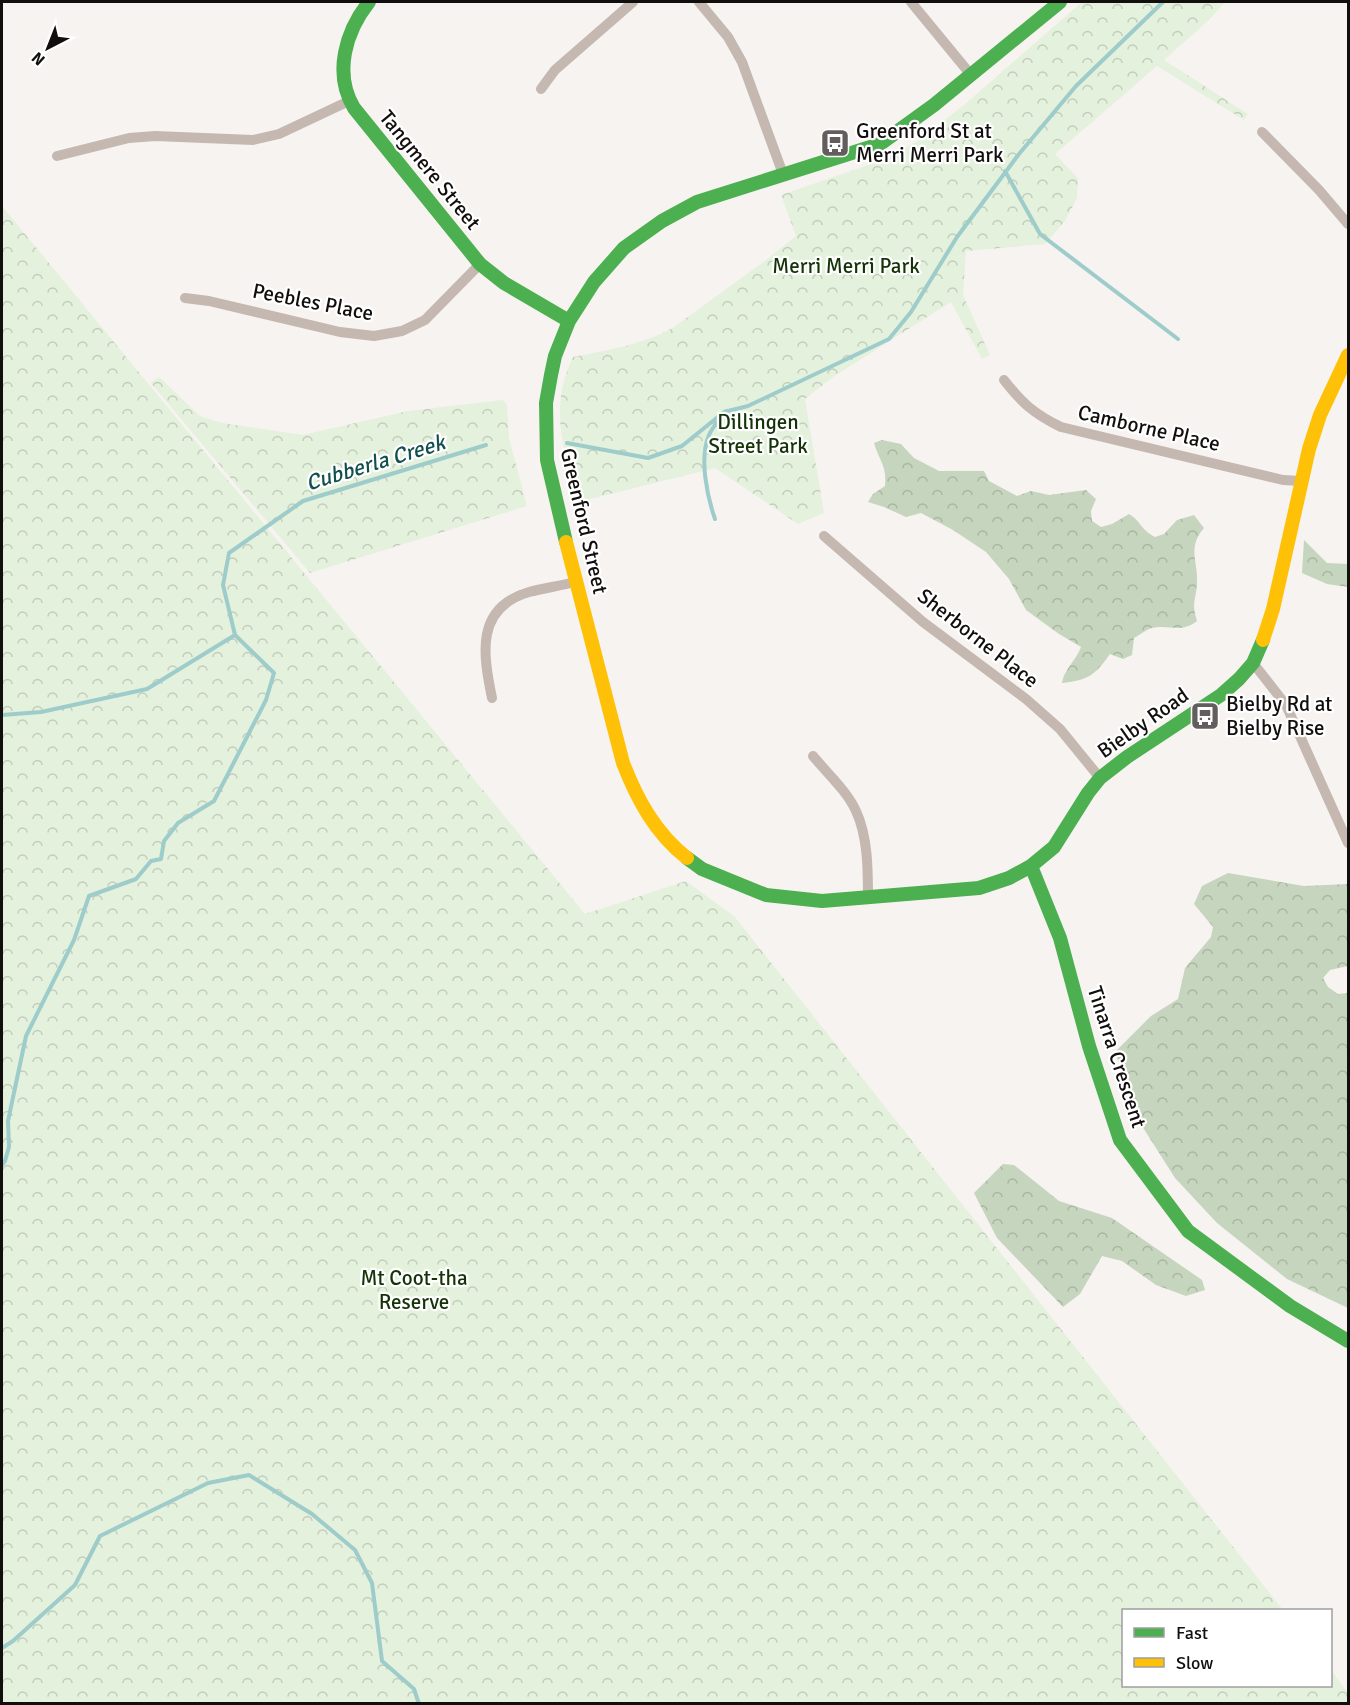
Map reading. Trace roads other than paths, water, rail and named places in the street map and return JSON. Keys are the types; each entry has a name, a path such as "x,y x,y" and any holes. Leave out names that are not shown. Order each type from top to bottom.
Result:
{"street":[{"name":"Tangmere Street","path":"369,2 360,12 343,52 342,72 349,101 480,264 504,283 569,321"},
{"path":"541,89 555,70 633,2"},
{"path":"699,2 728,37 742,62 783,174"},
{"path":"911,2 971,75"},
{"name":"Greenford Street","path":"766,895 702,869 677,850 652,822 634,791 623,763 575,582 547,460 546,403 555,357 569,321 594,282 624,248 662,221 697,202 880,144 925,112 1059,2"},
{"path":"57,156 129,138 155,136 253,140 279,134 349,101"},
{"path":"1262,132 1319,190 1348,224"},
{"name":"Peebles Place","path":"185,298 209,301 340,332 374,336 402,331 424,320 480,264"},
{"name":"Bielby Road","path":"766,895 822,901 868,898 979,888 1009,878 1031,866 1054,847 1100,778 1126,757 1221,695 1253,663 1265,636 1301,481 1320,415 1348,355"},
{"name":"Camborne Place","path":"1004,380 1019,400 1031,411 1061,427 1283,480 1301,481"},
{"name":"Sherborne Place","path":"824,536 923,622 1026,699 1060,729 1100,778"},
{"path":"492,698 484,648 489,624 502,606 527,593 575,582"},
{"path":"1253,663 1286,705 1348,843"},
{"path":"813,756 856,809 862,828 868,873 868,898"},
{"name":"Tinarra Crescent","path":"1031,866 1060,938 1089,1046 1120,1140 1188,1231 1290,1306 1348,1341"}],"waterway":[{"name":"Cubberla Creek","path":"567,443 648,458 682,446 724,412 748,406 889,339 911,312 957,237 1019,154 1076,86 1163,2"},
{"path":"1005,171 1040,234 1178,339"},
{"path":"715,519 709,499 704,466 709,435 722,415"},
{"name":"Cubberla Creek","path":"2,1165 9,1147 8,1121 26,1036 74,940 89,896 136,879 151,861 161,859 164,841 178,823 214,801 266,700 274,673 235,635 223,585 229,553 303,501 486,445"},
{"path":"2,715 41,712 147,689 235,635"},
{"path":"2,1648 13,1641 75,1585 100,1536 208,1483 249,1475 312,1514 355,1550 372,1583 382,1661 414,1689 419,1704"}],"place":[{"name":"Greenford St at Merri Merri Park","path":"835,143"},
{"name":"Bielby Rd at Bielby Rise","path":"1205,716"}],"park label":[{"name":"Merri Merri Park","path":"846,266"},
{"name":"Dillingen Street Park","path":"758,434"},
{"name":"Mt Coot-tha Reserve","path":"414,1290"}]}
